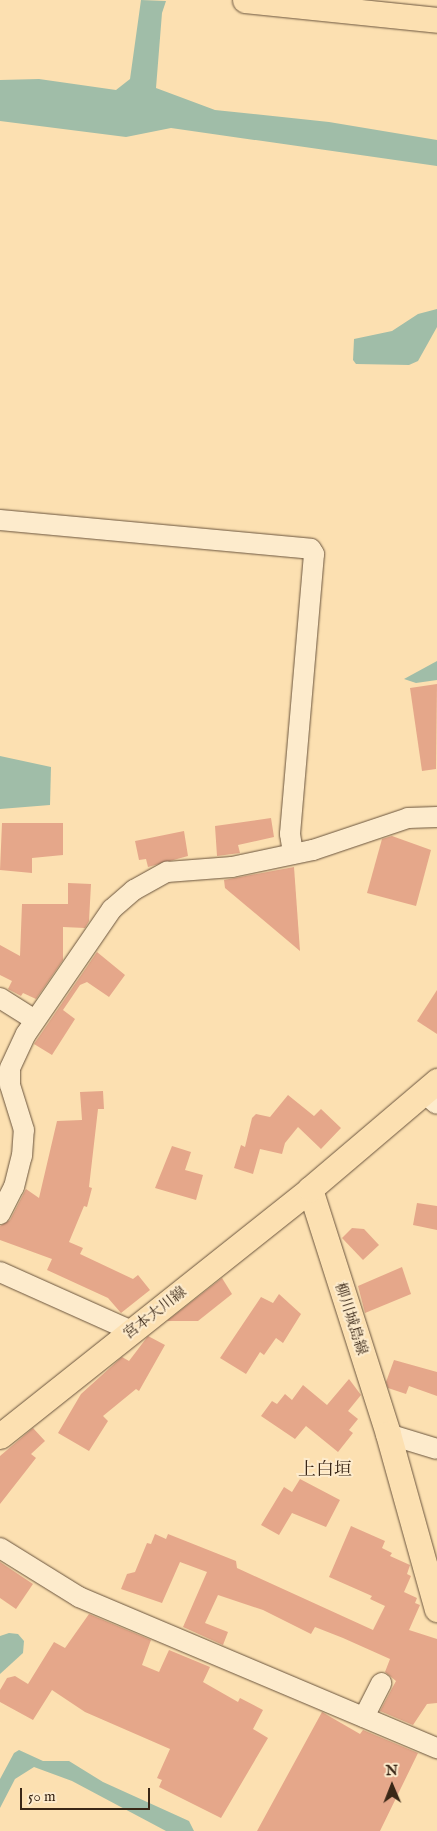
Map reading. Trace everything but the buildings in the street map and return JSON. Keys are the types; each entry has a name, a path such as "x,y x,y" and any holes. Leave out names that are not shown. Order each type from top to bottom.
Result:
{"main road":[{"path":"245,0 319,3 437,20"},
{"path":"310,1189 431,1091"},
{"name":"宮本大川線","path":"0,1436 310,1189"},
{"name":"柳川城島線","path":"310,1189 388,1434 437,1609"}],"street":[{"path":"0,520 311,549 314,554 290,834 293,854"},
{"path":"0,1214 14,1187 22,1156 24,1130 5,1087 10,1068 35,1020 112,909 150,879 168,872 232,867 293,854 408,818 437,817"},
{"path":"0,998 35,1020"},
{"path":"0,1272 132,1331"},
{"path":"388,1434 437,1449"},
{"path":"0,1548 79,1597 437,1748"},
{"path":"364,1717 381,1683"}],"shaded area":[{"path":"141,0 166,1 162,13 156,88 215,110 329,122 437,140 437,166 171,128 126,137 0,121 0,80 39,79 116,90 130,79"},
{"path":"437,309 437,327 418,361 409,365 356,364 353,360 354,339 392,331 418,314"},
{"path":"437,661 437,680 416,683 404,679"},
{"path":"0,756 51,767 50,805 0,809"},
{"path":"9,1633 18,1634 24,1641 23,1653 0,1674 0,1636"},
{"path":"19,1750 43,1761 69,1761 103,1782 189,1821 194,1831 166,1831 72,1781 34,1767 15,1779 0,1808 0,1779 14,1753"}],"district":[{"name":"上白垣","path":"325,1471"}]}
